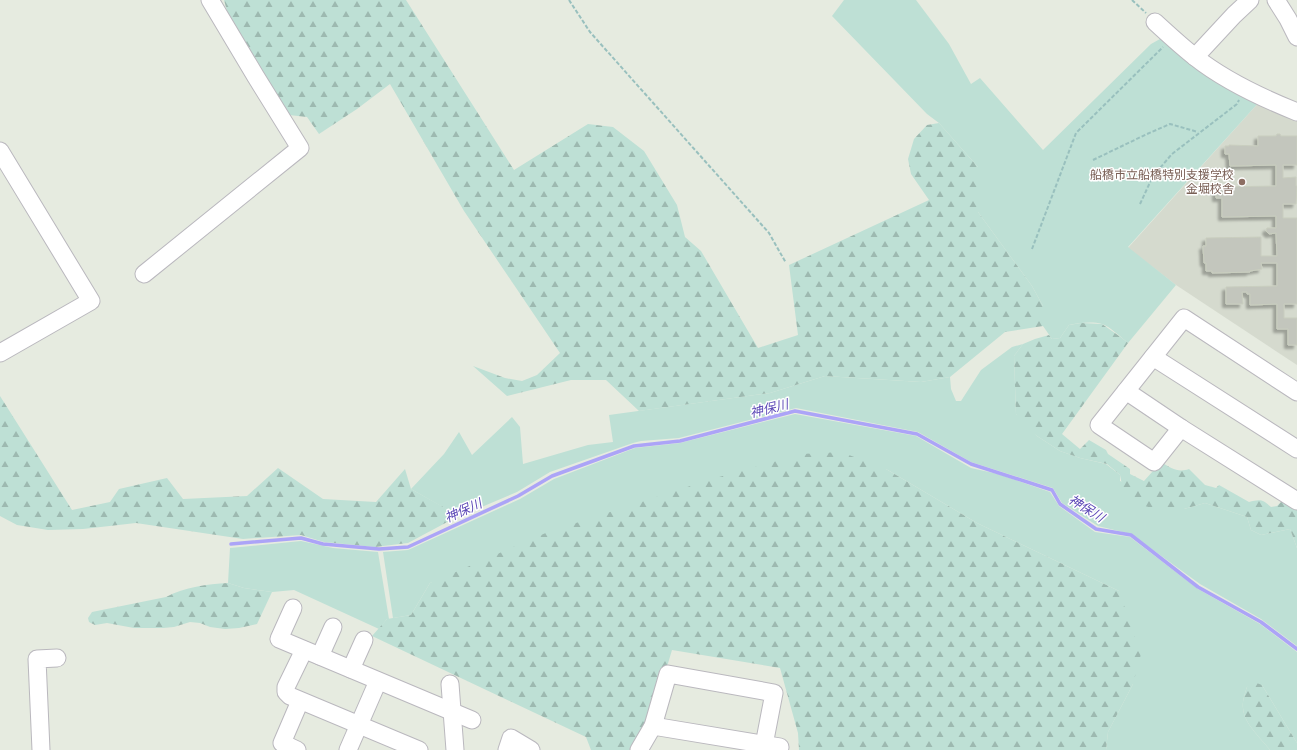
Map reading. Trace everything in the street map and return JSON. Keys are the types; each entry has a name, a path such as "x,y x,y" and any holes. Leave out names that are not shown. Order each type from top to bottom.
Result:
{"street":[{"path":"144,274 300,148 210,0"},
{"path":"1195,57 1250,0"},
{"path":"1276,0 1297,36"},
{"path":"1155,22 1195,57 1222,76 1279,105 1297,112"},
{"path":"0,151 91,301 0,353"},
{"path":"1181,428 1154,462 1099,425 1184,318 1297,392"},
{"path":"1153,357 1297,449"},
{"path":"1126,391 1181,428 1297,501"},
{"path":"293,608 279,639 472,720"},
{"path":"320,656 333,627"},
{"path":"351,669 364,640"},
{"path":"304,650 286,687 286,692 290,696 419,750"},
{"path":"41,750 36,659 57,658"},
{"path":"639,750 653,726 668,674 774,693 772,747 653,726"},
{"path":"348,750 378,681"},
{"path":"450,684 453,748"},
{"path":"297,750 282,743 300,701"},
{"path":"507,750 511,738 531,750"}],"path":[{"path":"569,0 590,32 769,233 786,263"},
{"path":"1132,0 1155,22"},
{"path":"1032,249 1076,133 1163,46"},
{"path":"1140,204 1153,176 1172,154 1237,104 1240,98"},
{"path":"1093,160 1170,124 1199,132"}],"shaded area":[{"name":"船橋市立船橋特別支援学校 金堀校舎","path":"1261,100 1297,117 1297,365 1176,285 1128,248"}],"green space":[{"path":"224,0 406,0 514,170 588,124 613,127 644,151 677,205 685,237 701,251 758,348 798,335 789,265 929,200 911,174 908,159 914,139 927,125 939,123 978,167 978,212 1032,286 1043,306 1043,326 1005,332 950,377 921,382 825,376 770,393 639,411 606,380 571,380 507,396 473,366 505,378 522,381 537,375 560,353 464,211 390,84 357,109 319,134 307,117 289,115 227,11"},
{"path":"844,0 916,0 949,44 971,84 980,78 1043,150 1151,44 1160,39 1166,39 1261,100 1128,247 1176,285 1128,343 1108,327 1102,324 1094,323 1069,325 1060,338 1052,339 1043,326 1043,306 1032,286 978,212 978,167 939,123 927,114 832,16"},
{"path":"1081,323 1102,324 1128,343 1062,434 1080,449 1089,440 1106,450 1108,454 1130,469 1130,474 1144,481 1161,462 1178,470 1189,469 1205,485 1216,488 1219,485 1249,502 1261,500 1266,502 1271,507 1277,506 1282,501 1297,509 1297,548 1290,529 1261,535 1251,530 1247,517 1205,503 1184,509 1156,509 1141,505 1123,490 1120,475 1107,464 1080,458 1060,451 1023,425 1016,414 1014,356 1023,344 1049,335 1052,339 1060,338 1069,325"},
{"path":"1023,344 1014,356 1016,414 1037,436 1060,451 1080,458 1106,464 1120,475 1120,481 1184,509 1205,503 1247,517 1251,530 1261,535 1290,529 1297,548 1297,646 1261,619 1200,584 1131,534 1098,526 1062,503 1053,488 971,462 918,432 796,408 679,438 633,443 550,472 517,492 451,520 453,513 411,489 444,454 459,432 472,455 512,417 520,427 523,464 588,445 613,442 609,415 770,393 825,376 921,382 950,377 951,389 956,401 961,401 981,370 1012,347"},
{"path":"0,396 72,510 110,502 119,489 167,478 183,499 247,496 278,468 323,499 376,502 405,469 411,489 454,513 451,520 408,543 375,547 324,542 301,535 243,539 136,523 83,529 48,530 17,525 0,516"},
{"path":"795,414 916,436 971,468 998,474 1050,492 1059,506 1095,532 1130,537 1198,589 1260,624 1297,652 1297,743 1262,685 1247,687 1243,700 1243,708 1246,720 1270,750 1106,750 1108,732 1133,684 1119,591 977,523 886,469 430,583 411,615 393,618 383,552 408,550 520,499 554,479 635,448 680,443"},
{"path":"841,452 886,469 977,523 1119,591 1141,654 1133,684 1108,732 1106,750 799,750 798,733 780,668 672,650 648,730 635,750 591,750 586,737 372,636 387,619 411,615 430,583 548,532 712,479 801,454"},
{"path":"301,541 333,548 378,552 389,619 387,619 379,629 294,590 272,592 244,588 228,583 230,548"},
{"path":"228,583 244,588 272,592 257,624 225,629 190,622 174,627 134,628 107,623 95,625 89,622 88,618 92,612 166,597 196,587"},
{"path":"1254,682 1262,685 1297,743 1297,750 1270,750 1246,720 1243,708 1244,698 1247,687"}],"building":[{"path":"1277,134 1280,134 1281,136 1297,136 1297,165 1283,165 1283,178 1296,177 1296,204 1283,204 1283,218 1297,218 1297,304 1284,304 1284,318 1297,318 1297,345 1288,345 1288,329 1277,329 1277,304 1250,305 1250,294 1247,294 1247,292 1242,292 1243,304 1226,304 1226,287 1277,286 1277,263 1261,263 1262,269 1250,272 1212,273 1212,271 1206,271 1206,263 1204,263 1203,246 1206,246 1206,238 1261,237 1261,256 1277,256 1276,233 1269,234 1266,231 1267,228 1276,228 1276,216 1222,217 1222,198 1216,198 1216,187 1276,186 1276,165 1230,166 1229,154 1225,154 1225,146 1258,146 1258,136 1276,136"}],"waterway":[{"name":"神保川","path":"231,544 301,538 323,544 379,549 408,547 518,496 552,476 634,446 680,441 795,411 917,434 971,464 1052,490 1060,504 1096,529 1131,535 1198,587 1261,622 1297,649"}],"place":[{"name":"船橋市立船橋特別支援学校 金堀校舎","path":"1242,182"}]}
